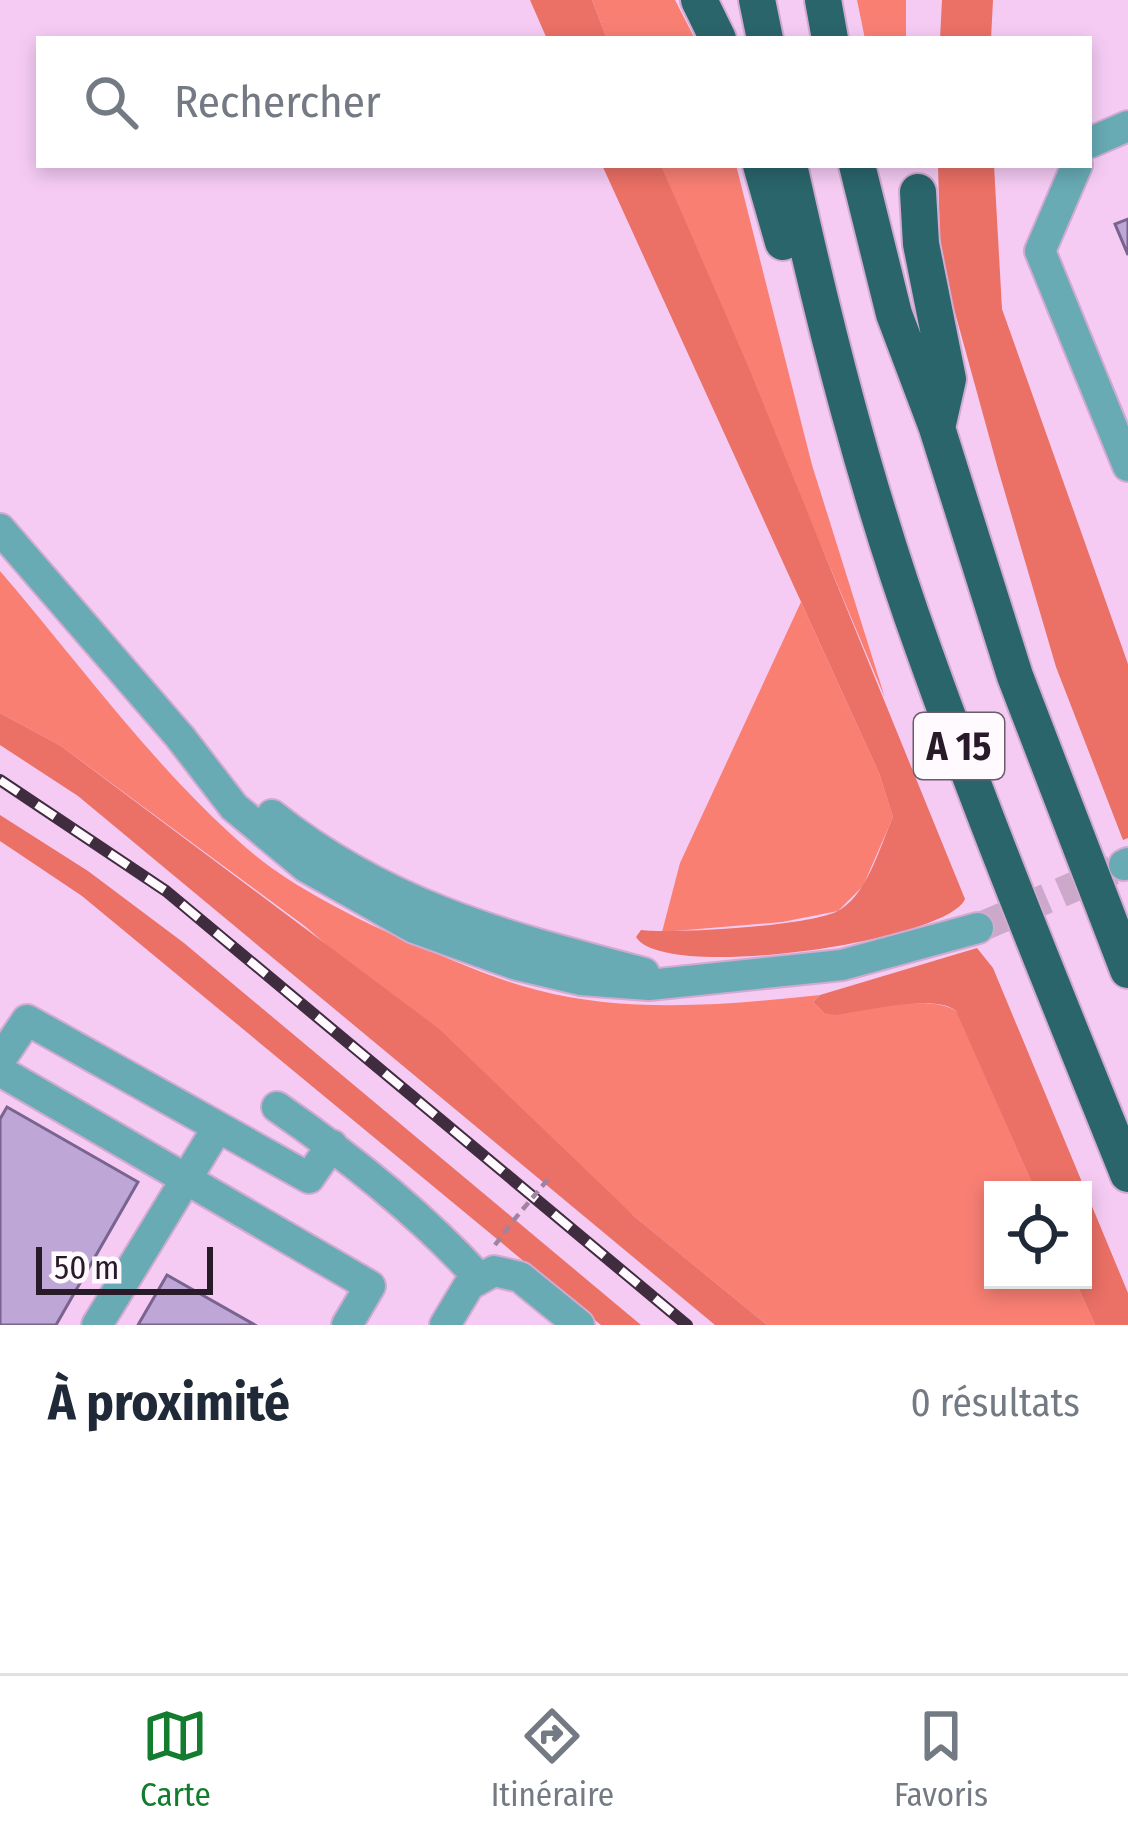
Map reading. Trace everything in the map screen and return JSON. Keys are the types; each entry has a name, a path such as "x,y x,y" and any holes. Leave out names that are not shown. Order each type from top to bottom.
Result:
{"highway":[{"path":"700,0 717,36"},
{"path":"757,0 764,36"},
{"path":"823,0 829,36"},
{"path":"762,168 797,294 820,307"},
{"name":"A 15","path":"790,168 820,307 861,456 921,645 1128,1174"},
{"name":"A 15","path":"858,168 894,314 937,428 1015,676 1128,970"},
{"path":"918,192 923,257 948,379 937,428"}],"street":[{"path":"1092,142 1128,125"},
{"path":"1076,168 1040,251 1128,466"},
{"path":"0,530 180,737 297,835 413,901 478,928 646,973 697,981 842,965 978,928"},
{"path":"0,1060 27,1020 309,1178 332,1145"},
{"path":"0,1071 370,1286 347,1325"},
{"path":"277,1107 332,1145 439,1233 478,1277"},
{"path":"97,1325 218,1127"},
{"path":"445,1325 478,1277 494,1271 520,1277 579,1325"}],"path":[{"path":"513,1221 549,1178"}],"shaded area":[{"path":"530,0 592,0 606,36 546,36"},
{"path":"592,0 675,0 693,36 606,36"},
{"path":"857,0 906,0 906,36 864,36"},
{"path":"942,0 993,0 991,36 940,36"},
{"path":"603,168 662,168 965,899 947,915 910,929 805,951 697,956 657,950 636,937 641,930 740,928 798,921 847,905 864,883 893,817 879,773"},
{"path":"662,168 737,168 812,465 885,698"},
{"path":"938,168 994,168 1002,309 1128,664 1128,838 1123,840 1056,667 951,298 940,239"},
{"path":"0,571 147,747 210,814 278,872 380,929 502,979 572,998 678,1005 820,995 813,1002 824,1013 914,1003 947,1006 957,1012 1031,1181 984,1181 984,1289 1079,1289 1095,1325 767,1325 635,1217 306,927 61,746 0,713"},
{"path":"801,602 879,773 893,817 863,886 838,911 782,922 662,932 680,863"},
{"path":"0,713 61,746 438,1028 635,1217 767,1325 715,1325 78,796 0,745"},
{"path":"0,815 88,871 184,943 641,1325 601,1325 82,896 0,841"},
{"path":"977,948 993,968 1081,1181 1031,1181 956,1011 917,1003 835,1015 824,1013 813,1002 820,995"},
{"path":"1092,1206 1128,1293 1128,1325 1095,1325 1079,1289 1092,1289"}],"building":[{"path":"1128,219 1128,255 1115,224"},
{"path":"7,1107 138,1182 56,1325 0,1325 0,1119"},
{"path":"167,1275 255,1325 138,1325"}],"tunnel":[{"path":"978,928 1113,870"}],"railway":[{"path":"0,780 166,891 687,1325"}]}
